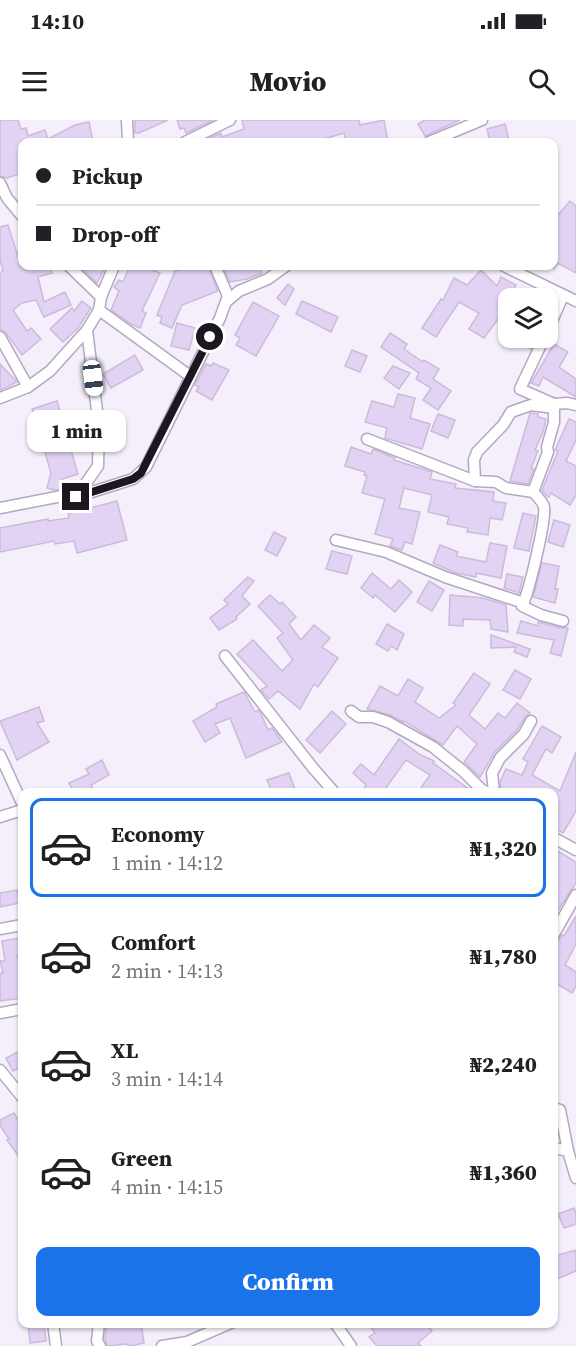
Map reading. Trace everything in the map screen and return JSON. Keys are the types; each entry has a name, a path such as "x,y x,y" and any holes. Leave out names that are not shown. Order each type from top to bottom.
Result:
{"street":[{"path":"127,120 128,138"},
{"path":"193,138 230,120"},
{"path":"439,138 482,120"},
{"path":"0,183 7,198 18,211"},
{"path":"73,270 101,297"},
{"path":"0,398 28,387 50,371 87,330 99,310 101,297 112,270"},
{"path":"0,507 62,496 76,497 133,479 141,473 220,318 228,296 217,270"},
{"path":"225,303 239,291 268,279 280,270"},
{"path":"512,270 576,301"},
{"path":"558,307 563,296"},
{"path":"99,310 190,376"},
{"path":"76,497 98,466 99,428 87,330"},
{"path":"0,337 28,387"},
{"path":"539,348 520,389 554,406"},
{"path":"475,481 474,460 477,452 503,425 511,412 531,405 554,406 567,403 576,405"},
{"path":"533,492 548,452 547,447 554,422 554,406"},
{"path":"367,439 475,481 496,482 506,488 533,492 544,508 535,563 522,606 541,615 563,621"},
{"path":"336,540 386,552 445,577 524,603"},
{"path":"225,656 330,788"},
{"path":"351,711 359,717 373,717 388,722 433,747 481,788"},
{"path":"485,788 500,758 524,734 531,721"},
{"path":"0,755 18,790"},
{"path":"492,773 494,788"},
{"path":"0,817 18,811"},
{"path":"558,840 576,849"},
{"path":"558,927 576,895"},
{"path":"0,929 18,926"},
{"path":"0,1013 18,1010"},
{"path":"0,1070 18,1092"},
{"path":"558,1109 576,1178"},
{"path":"558,1149 568,1151"},
{"path":"54,1328 56,1346"},
{"path":"98,1328 97,1341 100,1346"},
{"path":"162,1346 187,1342 219,1328"},
{"path":"338,1328 351,1346"}],"building":[{"path":"0,120 18,120 21,129 26,128 28,136 45,130 48,138 18,138 18,174 7,178 0,176"},
{"path":"135,120 168,120 135,133"},
{"path":"177,120 213,120 186,133 184,128 180,129"},
{"path":"242,120 359,120 360,125 384,120 387,138 345,138 344,133 327,138 210,138 221,133 222,137 244,129"},
{"path":"425,120 460,120 425,136 418,124"},
{"path":"89,122 92,138 50,138 75,125"},
{"path":"505,124 508,138 489,138 487,129"},
{"path":"570,201 576,206 576,273 558,263 559,214"},
{"path":"8,225 18,257 18,270 51,270 52,273 38,277 44,302 65,292 71,305 44,317 36,300 22,303 13,310 27,331 31,328 41,339 22,355 6,333 0,329 0,273 3,271 0,260 0,227"},
{"path":"84,270 104,270 97,283"},
{"path":"128,270 152,270 160,273 142,311 146,313 140,328 111,310 119,291 114,287 119,280 123,282"},
{"path":"210,270 218,291 182,305 172,328 160,323 162,317 157,315 175,271"},
{"path":"225,270 260,270 262,273 247,279 230,282"},
{"path":"481,270 497,286 501,277 516,285 514,288 498,288 498,319 484,338 469,329 479,313 459,302 436,337 422,328 441,299 443,300 454,278 467,285"},
{"path":"288,284 294,289 285,305 277,298"},
{"path":"82,301 91,308 78,328 63,342 50,329 72,308 74,311"},
{"path":"302,301 338,317 331,332 296,314"},
{"path":"253,302 279,316 256,356 236,345 240,338 235,335"},
{"path":"177,323 195,328 189,350 171,346"},
{"path":"390,333 407,344 404,349 423,362 424,360 439,369 433,379 451,391 438,410 423,400 431,388 416,379 419,373 381,347"},
{"path":"558,346 568,352 559,367 576,379 576,397 543,377 539,386 531,383 552,348"},
{"path":"352,350 367,356 360,372 345,366"},
{"path":"135,355 143,370 111,388 103,374"},
{"path":"213,363 229,370 212,400 196,391 199,387 195,385 206,364 211,366"},
{"path":"0,364 17,382 0,390"},
{"path":"393,366 410,373 399,389 384,378"},
{"path":"398,394 415,398 410,418 430,424 422,449 385,438 387,428 365,422 372,401 394,407"},
{"path":"57,401 78,474 62,479 63,489 54,490 47,488 51,473 32,409"},
{"path":"530,413 538,414 538,417 546,419 535,450 538,451 528,484 510,481"},
{"path":"438,414 455,420 448,438 431,431"},
{"path":"569,419 576,422 576,440 566,461 576,466 576,495 570,505 551,493 549,497 547,496 542,490 558,451 555,450"},
{"path":"351,447 371,454 373,449 395,458 394,460 432,472 430,479 456,484 455,488 494,492 493,501 506,503 502,520 490,518 488,535 467,532 468,528 447,524 449,517 428,512 432,495 404,488 399,508 420,512 412,544 405,542 402,550 390,546 393,539 375,534 385,499 362,493 367,476 364,475 365,472 345,466"},
{"path":"117,501 127,540 77,553 74,541 55,544 54,541 0,552 0,528 48,519 48,521 69,518 68,514"},
{"path":"523,513 536,516 529,551 514,548"},
{"path":"554,520 570,525 563,547 548,542"},
{"path":"274,532 286,538 277,556 265,550"},
{"path":"490,543 507,546 501,578 476,573 476,577 456,573 433,563 440,545 458,552 456,556 486,562"},
{"path":"332,551 352,556 347,574 326,569"},
{"path":"542,563 559,566 555,603 533,597"},
{"path":"372,573 391,589 399,580 412,592 395,612 375,595 373,598 361,588"},
{"path":"507,574 523,577 519,593 504,588"},
{"path":"248,577 254,581 242,596 250,604 236,617 237,619 219,630 210,618 228,604 224,600"},
{"path":"429,581 444,590 432,611 417,602"},
{"path":"270,595 280,604 282,602 296,617 289,624 301,640 314,625 330,638 322,647 338,658 318,687 314,684 300,709 278,691 269,699 261,690 267,686 237,654 253,640 282,671 293,660 277,638 283,633 258,606"},
{"path":"450,595 483,598 506,605 508,632 491,629 490,620 463,619 463,626 449,625"},
{"path":"521,621 538,626 538,622 568,628 561,656 550,653 554,640 517,633"},
{"path":"387,624 404,634 397,650 391,646 388,651 376,644"},
{"path":"491,635 530,649 527,657 514,652 516,647 491,648"},
{"path":"515,670 531,679 520,699 503,690"},
{"path":"474,673 490,684 469,715 485,729 498,713 505,718 517,703 530,713 494,753 480,777 464,762 477,744 457,726 443,745 404,721 367,709 380,686 398,696 408,679 423,688 415,702 439,718 456,705 453,703"},
{"path":"244,692 255,712 258,710 261,714 268,730 272,728 282,742 246,758 230,718 215,724 220,733 205,742 193,721 217,707 216,704"},
{"path":"39,707 44,721 37,723 49,742 17,760 0,721"},
{"path":"332,711 346,724 320,753 306,740"},
{"path":"542,726 561,737 552,753 546,749 532,775 555,788 501,788 500,782 506,769 522,775 528,762 523,759"},
{"path":"399,739 419,754 434,761 433,763 467,788 421,788 430,775 406,760 386,788 364,788 366,785 353,773 361,764 374,775"},
{"path":"576,752 576,811 563,833 558,830 558,790 560,791"},
{"path":"102,760 109,775 91,785 92,788 72,788 69,783 89,774 86,769"},
{"path":"289,773 295,788 270,788 267,780"},
{"path":"558,851 576,862 576,883 558,910"},
{"path":"17,890 18,903 0,907 0,893"},
{"path":"576,916 576,944 565,965 576,972 576,986 572,993 558,984 558,942 562,935 564,936"},
{"path":"18,938 18,999 0,1001 0,973 3,973 0,961 5,961 2,941"},
{"path":"18,1052 18,1068 13,1071 6,1058"},
{"path":"14,1113 18,1120 18,1155 7,1140 9,1139 0,1125 0,1120"},
{"path":"574,1208 576,1224 564,1228 558,1214"},
{"path":"576,1250 576,1271 558,1279 558,1255"},
{"path":"28,1328 45,1328 46,1341 30,1343"},
{"path":"106,1328 142,1328 144,1343 131,1346 126,1344 107,1346"},
{"path":"372,1328 430,1328 432,1331 418,1343 421,1346 377,1346 369,1337 375,1333"}],"route":[{"path":"76,497 133,479 141,473 210,337"}]}
